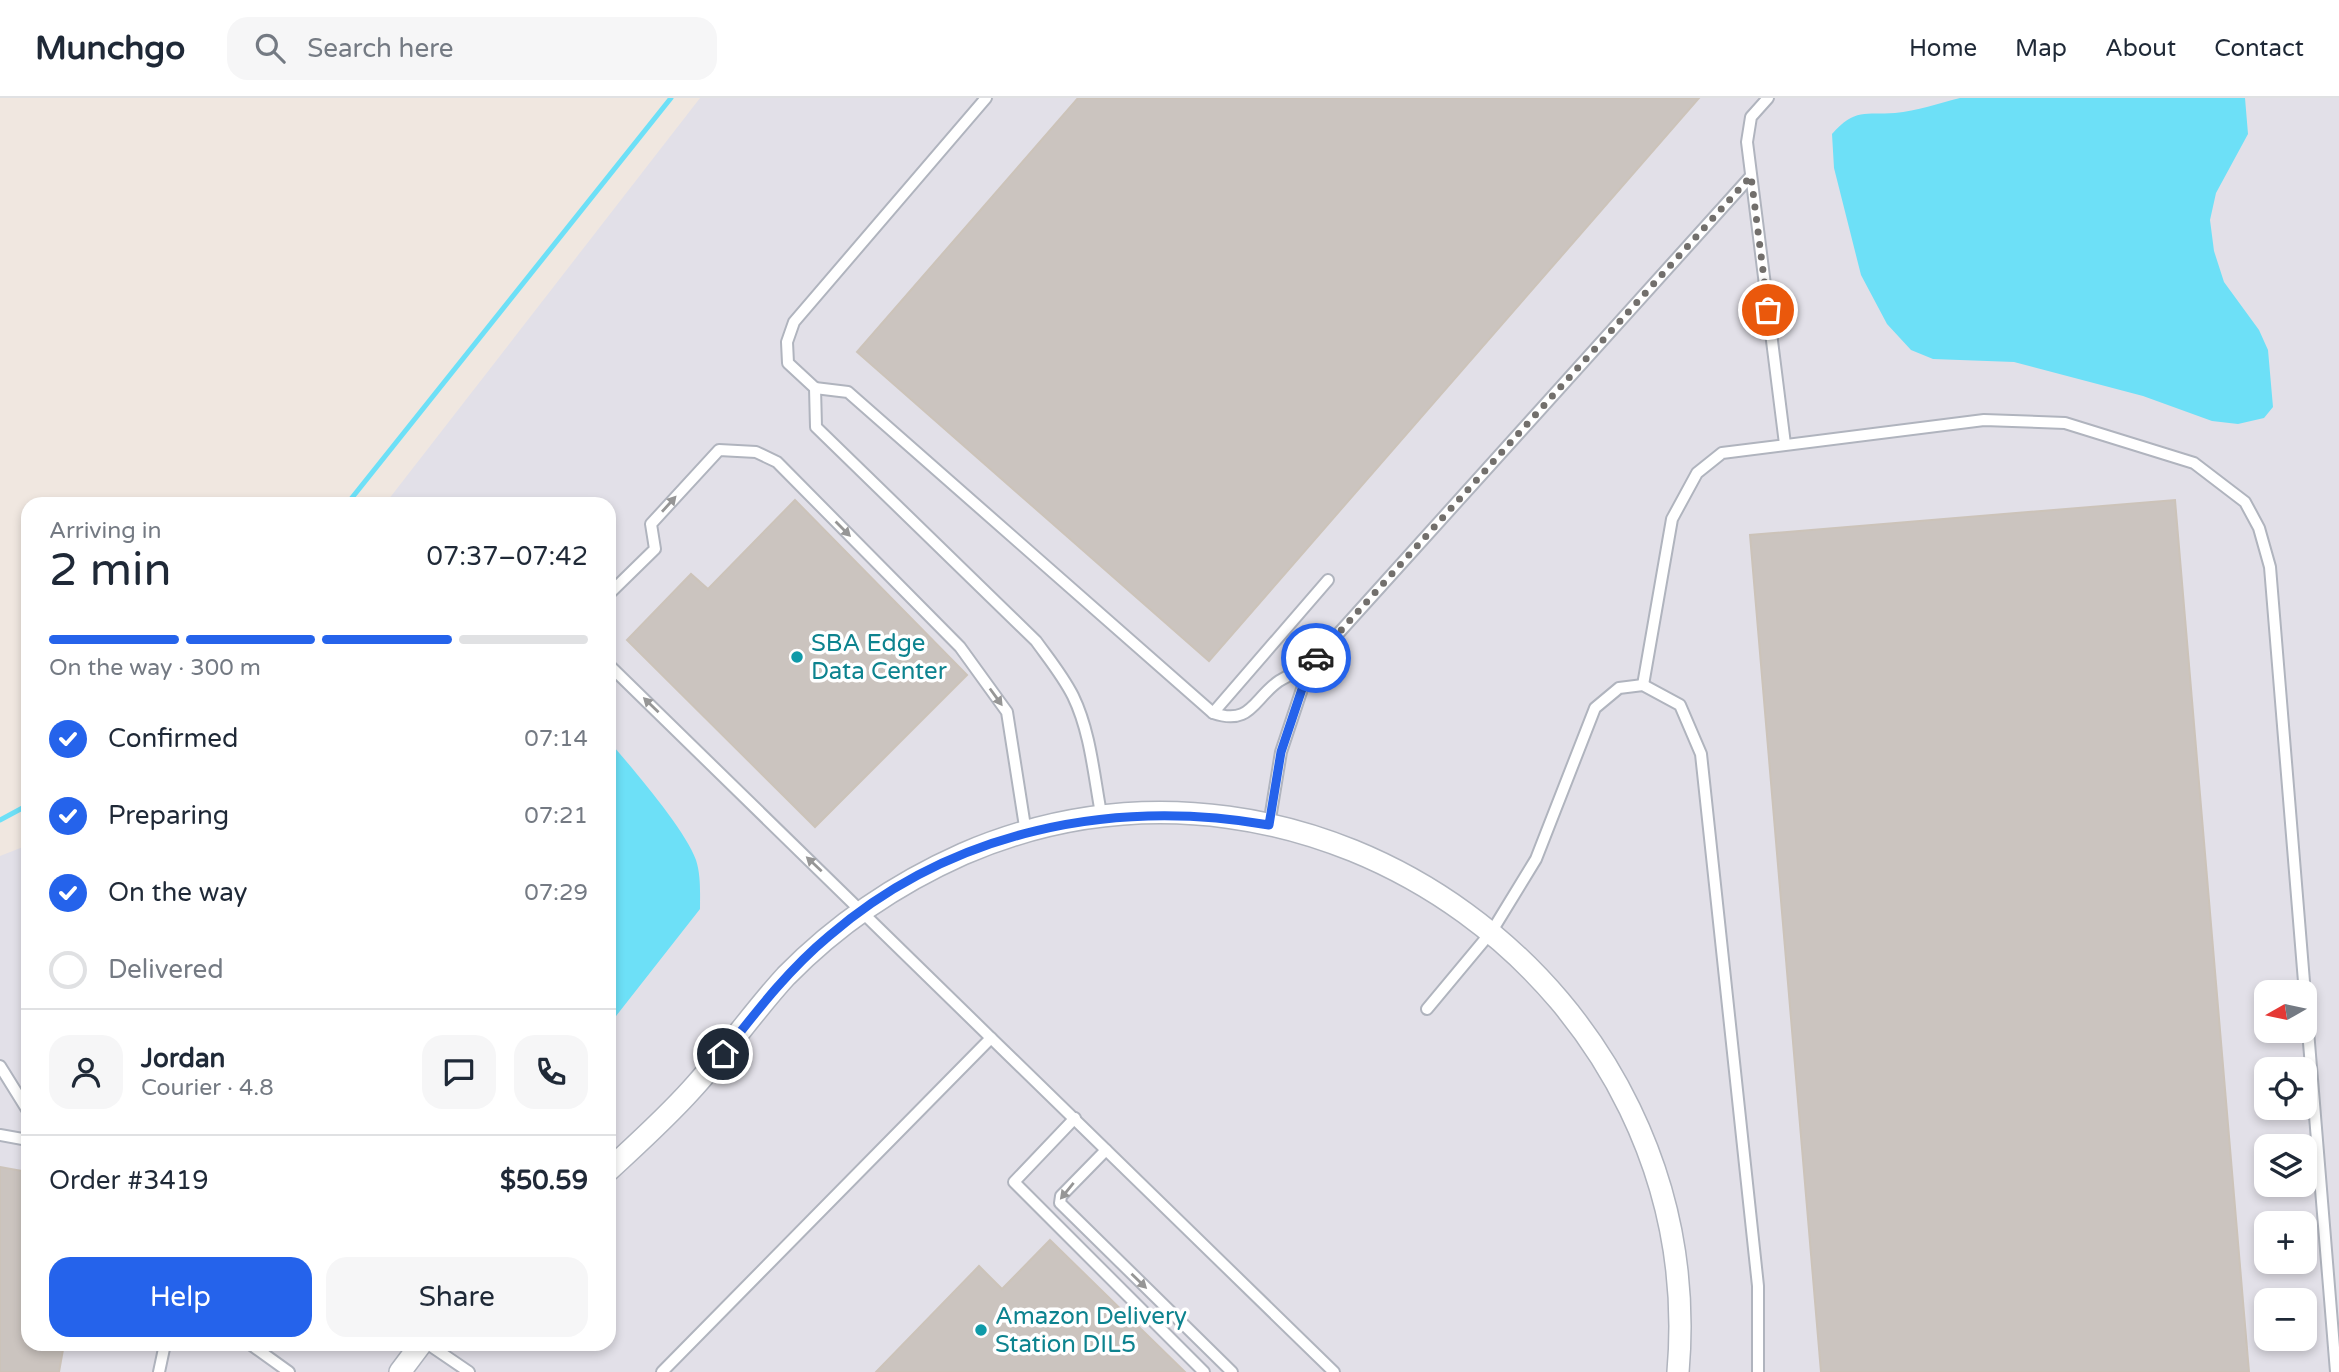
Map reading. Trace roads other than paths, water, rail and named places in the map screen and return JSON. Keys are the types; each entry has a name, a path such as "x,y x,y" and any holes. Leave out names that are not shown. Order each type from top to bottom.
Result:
{"street":[{"path":"616,1163 688,1093 788,975 830,935 929,870 967,852 1026,833 1131,815 1226,818 1286,828 1382,862 1469,913 1492,931 1542,980 1580,1027 1622,1091 1656,1172 1675,1258 1679,1300 1678,1372"},
{"path":"400,1372 416,1351"}],"lane":[{"path":"986,98 794,322 787,342 788,363 815,388 848,392 1213,713 1226,717 1247,713 1278,682 1310,665 1751,176"},
{"path":"1768,98 1751,117 1747,142 1785,444"},
{"path":"815,388 816,427 1036,642 1058,671 1073,697 1084,726 1102,819"},
{"path":"1643,685 1672,519 1697,473 1722,453 1984,420 2065,423 2194,463 2245,502 2259,528 2270,567 2336,1372"},
{"path":"616,587 655,549 651,524 719,450 756,452 777,463 960,648 1007,712 1026,833"},
{"path":"1213,713 1328,580"},
{"path":"1269,825 1281,752 1310,665"},
{"path":"616,671 1334,1372"},
{"path":"1427,1009 1492,931 1536,859 1595,708 1619,688 1643,685 1680,705 1701,754 1758,1286 1758,1372"},
{"path":"662,1372 991,1038"},
{"path":"0,1066 21,1100"},
{"path":"1075,1118 1014,1182 1204,1372"},
{"path":"0,1136 21,1139"},
{"path":"1106,1150 1061,1196 1060,1203 1232,1372"},
{"path":"159,1372 164,1351"},
{"path":"260,1351 289,1372"},
{"path":"438,1351 468,1372"}],"water":[{"path":"1960,98 2245,98 2248,134 2216,193 2210,220 2214,251 2224,282 2259,330 2268,350 2273,407 2264,418 2238,424 2212,421 2143,396 2014,362 1933,359 1911,350 1887,324 1861,275 1834,168 1832,134 1847,120 1861,114 1903,112"},
{"path":"616,749 657,799 690,847 698,866 700,909 616,1016"}],"waterway":[{"path":"353,497 671,98"},
{"path":"0,820 21,809"}],"place":[{"name":"SBA Edge Data Center","path":"797,657"},
{"name":"Amazon Delivery Station DIL5","path":"981,1330"}]}
